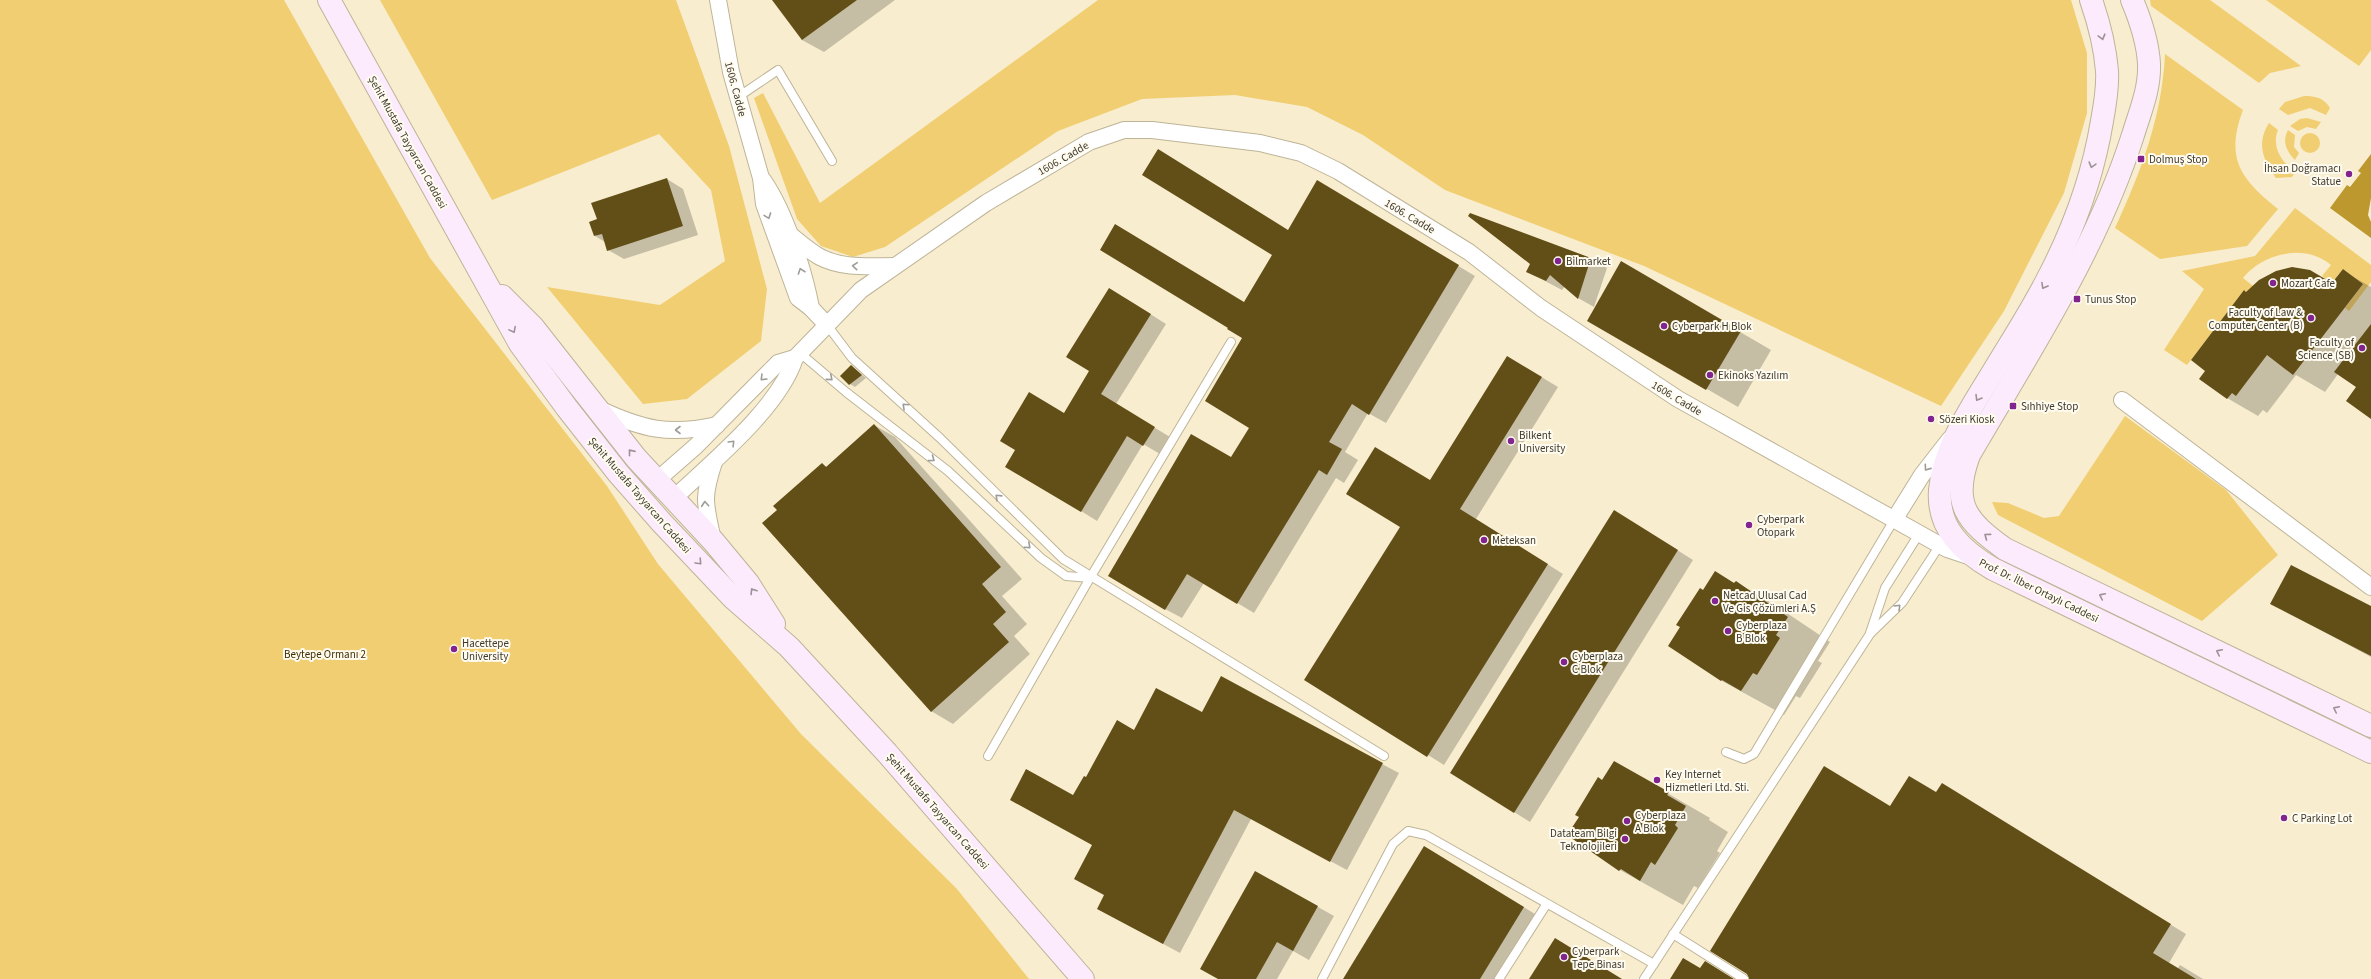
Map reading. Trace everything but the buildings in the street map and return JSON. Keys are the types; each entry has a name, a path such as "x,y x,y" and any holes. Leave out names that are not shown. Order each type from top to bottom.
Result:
{"street":[{"name":"Şehit Mustafa Tayyarcan Caddesi","path":"329,0 488,283 520,344 590,437 655,515 733,598 789,647 920,789 1083,979"},
{"name":"1606. Cadde","path":"718,0 721,25 738,97 760,178 764,204 798,298 811,308 827,325 861,290 894,266 986,203 1089,142 1124,130 1152,130 1260,143 1301,153 1338,171 1469,252 1541,308 1640,376 1691,407 1919,534 1940,545 1972,557"},
{"name":"Prof. Dr. İlber Ortaylı Caddesi","path":"2091,0 2104,43 2107,72 2105,101 2099,140 2088,180 2066,238 2046,282 1960,427 1947,460 1940,489 1940,508 1948,529 1958,544 1972,557 2371,752"},
{"name":"Prof. Dr. İlber Ortaylı Caddesi","path":"2132,0 2143,34 2149,64 2147,91 2121,173 2076,273 1969,455 1962,474 1962,496 1967,514 1981,531 2005,549 2371,726"},
{"name":"1606. Cadde","path":"760,178 776,199 808,291 811,308"},
{"path":"788,233 820,257 834,263 858,266 894,266"},
{"name":"Şehit Mustafa Tayyarcan Caddesi","path":"488,283 533,327 656,481 714,542 748,583 789,647"},
{"path":"655,515 746,429 782,385 798,355 827,325"},
{"path":"640,497 716,425 778,363 798,355"},
{"path":"2122,400 2371,587"},
{"path":"596,407 632,424 654,430 698,429 716,425"},
{"path":"1894,520 1939,452 1960,427"},
{"path":"714,460 704,494 714,542"}],"lane":[{"path":"738,97 778,70 832,161"},
{"path":"827,325 852,358 934,433 1063,560 1090,578 1384,756"},
{"path":"988,756 1090,578 1231,342"},
{"path":"798,355 948,471 1041,558 1066,576 1090,578"},
{"path":"1726,752 1744,759 1754,754 1894,520"},
{"path":"1870,634 1885,588 1919,534"},
{"path":"1644,979 1870,634 1902,603 1940,545"},
{"path":"1322,979 1393,844 1408,831 1426,834 1546,905 1654,964"},
{"path":"1499,979 1546,905"},
{"path":"1673,934 1744,979"}],"green space":[{"name":"Beytepe Ormanı 2","path":"0,0 284,0 430,258 607,486 658,564 801,734 957,889 1029,979 0,979"},
{"path":"380,0 676,0 729,146 767,289 761,341 687,399 643,404 547,287 660,305 725,261 711,190 659,134 492,200"},
{"path":"1098,0 2071,0 2087,53 2087,113 2064,193 2004,311 1941,406 1644,266 1445,190 1363,135 1307,107 1235,95 1142,99 1058,131 885,247 853,257 821,246 797,219 754,98 763,93 820,203"},
{"path":"2150,0 2210,0 2301,66 2270,73 2259,83 2151,6"},
{"path":"2266,0 2371,0 2371,50 2359,66"},
{"path":"2165,54 2243,110 2238,127 2236,155 2245,177 2254,188 2278,209 2247,246 2160,259 2115,228 2149,144 2160,100"},
{"path":"2304,96 2316,97 2325,102 2330,108 2326,115 2310,108 2288,115 2279,109 2285,102"},
{"path":"2307,118 2321,122 2316,129 2307,127 2298,131 2290,126 2300,119"},
{"path":"2269,123 2278,130 2276,136 2277,148 2282,159 2295,172 2292,177 2276,178 2265,158 2262,145 2265,131"},
{"path":"2288,130 2295,135 2294,147 2299,153 2295,160 2289,153 2285,142"},
{"path":"2310,133 2317,136 2320,143 2317,150 2310,153 2303,150 2300,143 2303,136"},
{"path":"2295,208 2371,265 2371,282 2349,311 2345,308 2363,284 2343,269 2329,287 2323,283 2326,279 2322,276 2331,265 2321,258 2309,254 2285,254 2262,262 2251,269 2243,278 2253,286 2252,296 2244,290 2187,365 2164,350 2204,289 2182,271 2255,256"},
{"path":"2125,416 2226,490 2278,555 2202,621 1998,515 1992,502 2008,503 2044,518 2059,516"}],"shaded area":[{"path":"2371,154 2371,198 2368,215 2371,222 2371,238 2330,208 2347,185 2350,187 2361,173 2358,171"}],"place":[{"name":"Dolmuş Stop","path":"2141,159"},
{"name":"İhsan Doğramacı Statue","path":"2349,174"},
{"name":"Bilmarket","path":"1558,261"},
{"name":"Mozart Cafe","path":"2273,283"},
{"name":"Tunus Stop","path":"2077,299"},
{"name":"Faculty of Law & Computer Center (B)","path":"2311,318"},
{"name":"Cyberpark H Blok","path":"1664,326"},
{"name":"Faculty of Science (SB)","path":"2362,348"},
{"name":"Ekinoks Yazılım","path":"1710,375"},
{"name":"Sıhhiye Stop","path":"2013,406"},
{"name":"Sözeri Kiosk","path":"1931,419"},
{"name":"Bilkent University","path":"1511,441"},
{"name":"Cyberpark Otopark","path":"1749,525"},
{"name":"Meteksan","path":"1484,540"},
{"name":"Netcad Ulusal Cad Ve Gis Çözümleri A.Ş","path":"1715,601"},
{"name":"Cyberplaza B Blok","path":"1728,631"},
{"name":"Hacettepe University","path":"454,649"},
{"name":"Cyberplaza C Blok","path":"1564,662"},
{"name":"Key Internet Hizmetleri Ltd. Sti.","path":"1657,780"},
{"name":"C Parking Lot","path":"2284,818"},
{"name":"Cyberplaza A Blok","path":"1627,821"},
{"name":"Datateam Bilgi Teknolojileri","path":"1625,839"},
{"name":"Cyberpark Tepe Binası","path":"1564,957"}]}
